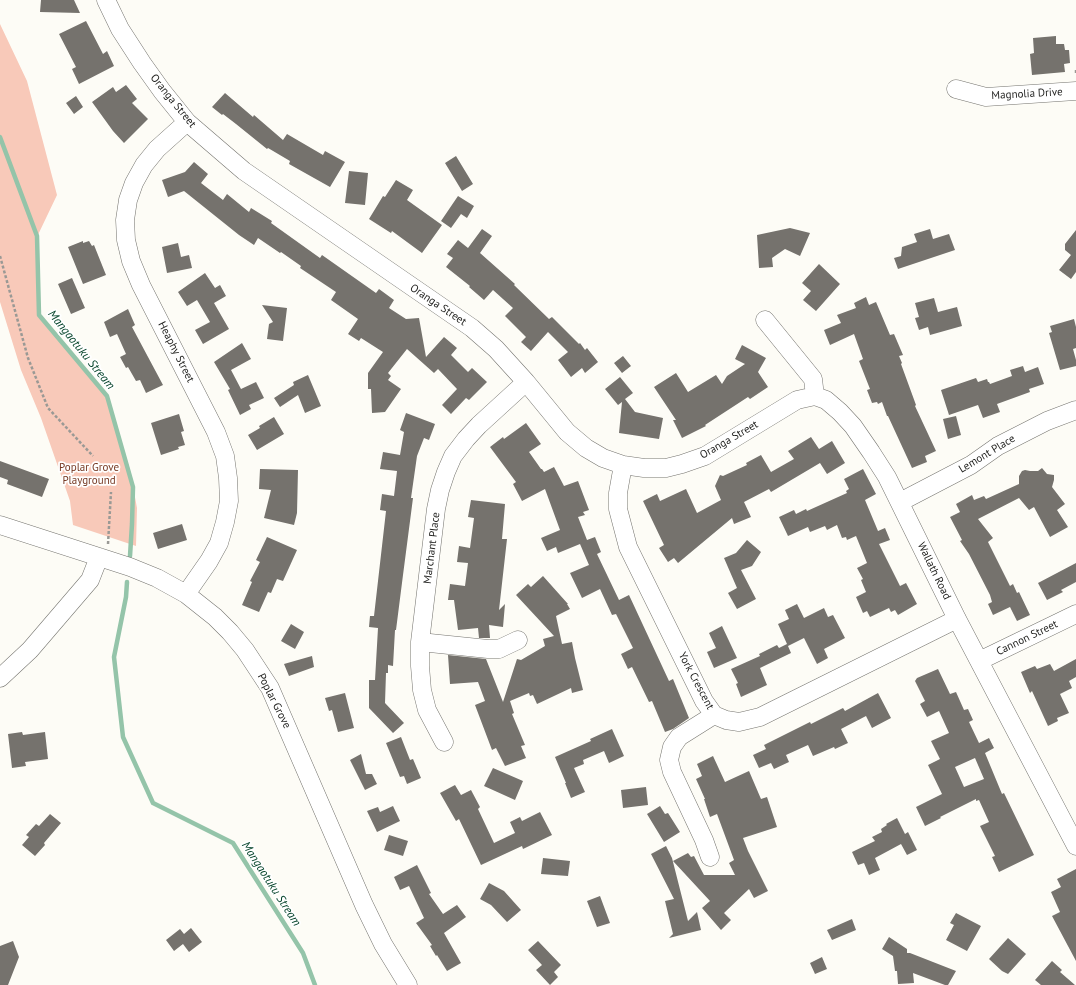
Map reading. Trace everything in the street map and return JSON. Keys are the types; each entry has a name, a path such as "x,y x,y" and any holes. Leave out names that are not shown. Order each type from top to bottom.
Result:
{"street":[{"name":"Oranga Street","path":"106,0 120,29 142,63 187,122 244,171 472,328 496,349 526,382 567,432 586,448 604,458 622,465 644,468 666,468 705,456 791,403 815,396"},
{"name":"Magnolia Drive","path":"956,89 986,97 1076,91"},
{"name":"Heaphy Street","path":"186,594 209,562 225,522 229,501 225,456 216,432 130,261 126,240 125,220 128,200 134,183 144,165 157,149 187,122"},
{"path":"765,320 813,379 815,396"},
{"name":"Marchant Place","path":"444,742 427,710 422,690 420,666 420,642 436,509 440,490 453,456 466,439 526,382"},
{"name":"Wallath Road","path":"815,396 826,400 853,426 887,477 979,662 1076,846"},
{"name":"Lemont Place","path":"900,502 970,465 998,446 1047,421 1076,410"},
{"name":"York Crescent","path":"622,465 618,493 618,509 628,547 704,701 714,715 726,720 739,722 760,717 957,619"},
{"name":"Poplar Grove","path":"0,525 130,567 150,575 186,594 215,617 230,632 245,650 270,688 364,905 383,944 408,985"},
{"path":"0,678 30,650 90,580 103,558"},
{"name":"Cannon Street","path":"979,662 1076,614"},
{"path":"420,642 499,649 518,640"},
{"path":"710,857 704,840 672,772 670,760 672,747 679,737 714,715"}],"path":[{"path":"1076,70 1076,75"},
{"path":"0,256 28,358 48,408 93,456"},
{"path":"103,558 111,492"}],"green space":[{"name":"Poplar Grove Playground","path":"0,24 27,81 57,195 36,239 39,315 107,396 130,470 137,508 136,546 73,525 70,501 41,418 21,370 0,302"}],"building":[{"path":"41,0 74,0 80,13 40,12"},
{"path":"86,21 103,54 107,51 114,66 79,84 72,69 76,67 59,34"},
{"path":"1056,36 1056,44 1064,44 1065,50 1069,50 1070,63 1064,64 1065,72 1032,75 1030,54 1034,53 1033,38"},
{"path":"126,85 137,99 132,103 148,119 124,143 113,131 92,102 113,87 116,92"},
{"path":"225,93 283,140 287,134 323,155 325,151 345,162 330,187 289,164 290,161 268,148 267,149 212,107"},
{"path":"76,96 83,107 74,114 66,103"},
{"path":"456,156 473,184 462,191 445,163"},
{"path":"194,162 208,174 201,183 223,200 227,194 249,212 251,208 272,221 271,223 320,258 322,255 376,293 379,289 394,300 389,308 406,319 419,318 426,357 444,337 457,348 451,355 468,372 472,368 487,382 469,400 466,398 451,414 442,405 457,389 438,369 434,373 407,349 388,373 391,376 388,380 401,389 385,412 372,413 371,389 368,389 368,373 383,352 361,338 359,341 348,334 358,319 331,300 336,292 300,268 301,266 258,238 254,245 239,235 184,191 168,197 162,180 185,172"},
{"path":"349,171 368,173 365,205 345,203"},
{"path":"396,180 413,190 407,200 442,225 422,253 392,231 391,233 369,219 383,196 385,197"},
{"path":"458,196 474,206 467,218 461,214 451,228 441,221"},
{"path":"790,228 810,233 800,256 785,249 772,258 773,267 759,268 757,235"},
{"path":"482,229 492,236 480,253 515,284 514,285 549,319 552,317 579,344 580,343 585,350 587,348 598,362 585,373 582,368 571,377 558,360 568,352 548,332 531,351 521,342 526,337 505,316 513,308 493,290 484,300 469,287 470,286 446,267 453,258 447,254 458,240 468,248"},
{"path":"930,229 933,239 949,234 955,250 898,269 894,258 901,256 902,247 917,242 914,234"},
{"path":"1076,230 1076,272 1071,279 1059,270 1071,255 1065,250 1065,244"},
{"path":"83,241 83,243 89,241 92,246 94,245 106,275 83,284 68,247"},
{"path":"178,243 181,257 189,255 192,268 167,273 162,247"},
{"path":"819,264 840,284 816,311 803,300 811,291 802,283"},
{"path":"205,273 215,288 220,285 226,296 214,303 229,329 203,344 195,330 210,322 197,300 187,306 178,292"},
{"path":"72,278 85,308 71,314 58,284"},
{"path":"866,297 869,305 876,302 890,335 894,334 903,355 899,356 916,405 915,406 936,451 925,456 927,462 912,468 887,416 882,402 878,404 877,402 872,403 867,390 870,389 859,361 863,359 854,334 830,345 824,330 841,323 837,315 856,308 854,303"},
{"path":"934,298 938,312 957,307 962,326 930,335 928,327 919,330 915,318 919,317 915,303"},
{"path":"262,305 287,308 283,341 267,339 269,324 273,322"},
{"path":"128,309 135,325 132,327 163,385 146,393 140,380 136,381 120,357 126,354 117,334 110,337 104,322"},
{"path":"1074,319 1076,327 1076,348 1073,349 1076,366 1060,370 1049,333 1052,332 1050,326"},
{"path":"242,343 251,359 231,370 241,389 256,382 264,398 249,405 251,409 240,415 228,390 230,389 214,362"},
{"path":"742,345 766,358 758,372 768,387 750,399 748,397 705,425 706,426 682,438 673,420 676,420 654,387 676,373 688,392 716,375 722,384 727,376 745,364 735,359"},
{"path":"623,356 631,366 622,373 614,363"},
{"path":"1023,366 1025,372 1038,367 1044,384 1029,389 1030,392 997,404 1000,412 983,418 978,405 949,415 941,390 976,378 978,382 987,379 990,384 1012,376 1010,370"},
{"path":"308,375 321,406 305,413 298,395 280,407 274,398 294,385 293,382"},
{"path":"620,377 633,393 625,399 635,412 663,418 659,439 619,433 622,402 618,405 605,389"},
{"path":"406,413 435,424 429,440 424,438 417,456 411,498 413,498 395,630 393,666 388,665 388,673 386,673 385,703 404,723 393,733 369,708 369,680 375,680 378,628 369,627 370,616 374,616 386,511 380,510 382,494 394,496 397,471 380,469 383,452 400,455 404,432 400,430"},
{"path":"179,414 184,431 181,432 185,445 178,447 179,449 161,455 151,423"},
{"path":"956,416 961,435 948,439 943,419"},
{"path":"274,417 284,434 257,450 248,435"},
{"path":"526,423 541,444 529,452 541,469 544,472 554,467 564,486 578,481 589,510 583,512 585,515 578,517 587,540 595,537 601,552 597,554 619,600 629,595 669,681 673,679 689,718 673,729 665,732 652,701 649,702 632,667 628,669 621,654 633,648 616,614 612,615 600,589 582,598 570,573 589,565 580,544 558,553 556,547 547,551 541,538 560,530 545,489 522,501 513,484 516,482 490,447"},
{"path":"811,437 819,449 832,441 845,463 827,474 820,463 771,492 769,489 744,502 751,517 734,524 732,518 678,563 674,558 668,562 659,548 664,545 643,501 657,494 660,501 686,489 697,513 721,500 715,486 720,475 723,476 747,465 746,463 761,455 771,472 794,459 788,451"},
{"path":"0,461 49,479 42,497 7,484 8,480 0,477"},
{"path":"1042,468 1047,474 1054,475 1052,487 1065,504 1057,510 1068,527 1050,537 1034,507 1029,510 1019,498 978,519 993,538 988,542 1010,586 1013,584 1017,593 1019,592 1030,615 1017,621 1010,607 993,615 988,604 992,602 990,595 969,554 960,541 962,540 950,517 960,512 956,504 972,495 974,500 984,496 986,499 1019,484 1019,476 1022,471 1038,471"},
{"path":"260,469 298,470 297,513 294,525 264,518 271,490 259,489"},
{"path":"863,469 876,494 865,500 878,531 885,528 890,540 879,544 900,586 906,583 917,604 898,615 895,610 891,612 889,608 870,617 867,611 863,613 856,597 866,592 861,580 863,579 857,568 867,563 856,536 847,540 846,537 842,538 837,525 827,530 825,526 810,532 808,527 788,536 779,517 794,510 796,514 806,509 807,511 847,493 846,491 849,489 844,479"},
{"path":"471,500 505,504 502,539 507,539 499,610 505,604 503,627 489,625 490,638 479,638 478,628 458,630 454,600 448,600 450,584 465,586 468,563 457,562 459,546 470,548 474,518 468,517"},
{"path":"182,524 187,540 158,549 153,533"},
{"path":"267,537 297,550 283,581 277,579 271,593 268,592 259,612 242,605 252,582 250,581 260,562 256,560"},
{"path":"747,540 761,552 752,566 741,570 756,599 737,609 728,593 737,588 724,558 736,553"},
{"path":"1076,563 1076,582 1061,590 1063,592 1047,600 1038,583"},
{"path":"543,576 568,604 570,609 556,616 562,644 572,642 583,690 572,693 571,688 537,704 533,695 530,696 529,693 510,701 514,713 512,714 525,745 521,746 526,758 505,766 496,748 492,750 475,705 485,701 478,682 450,684 448,655 486,659 503,702 517,659 521,660 545,646 543,639 554,636 516,595 528,584 531,587"},
{"path":"797,604 804,618 824,608 828,617 833,615 845,638 824,649 828,658 817,664 804,638 788,646 791,653 760,668 767,685 741,697 736,684 738,683 731,669 760,656 759,654 777,645 779,648 787,644 778,624 789,619 785,610"},
{"path":"291,624 304,632 295,649 281,641"},
{"path":"722,626 737,658 714,668 707,652 716,648 709,633"},
{"path":"312,656 314,667 289,676 284,664"},
{"path":"1076,659 1076,677 1069,681 1072,688 1060,694 1069,713 1057,718 1058,721 1048,726 1032,691 1030,693 1021,672 1035,666 1037,669 1050,664 1054,671"},
{"path":"938,669 950,694 956,692 964,710 968,709 973,720 969,722 979,743 989,738 994,748 985,753 1002,794 1004,793 1034,855 999,872 992,857 995,856 980,826 989,822 979,800 976,801 976,799 925,826 916,807 942,794 928,765 940,759 931,741 949,733 939,711 927,717 920,704 925,701 915,681 917,678","holes":["975,758 984,779 964,787 955,767"]},
{"path":"345,693 354,728 338,732 332,710 329,711 325,698"},
{"path":"878,693 891,718 872,728 866,716 841,729 848,743 813,756 808,745 786,755 789,762 774,769 771,763 759,768 753,755 766,749 764,745 810,722 811,724 843,708 845,711"},
{"path":"612,729 624,756 609,763 604,751 583,760 584,764 574,768 585,792 571,798 555,757 591,741 590,739"},
{"path":"22,732 23,735 45,732 48,759 25,762 26,766 12,768 8,734"},
{"path":"401,737 410,760 413,759 421,778 407,784 404,776 400,777 386,743"},
{"path":"361,754 366,774 372,774 377,784 365,790 350,760"},
{"path":"713,756 725,782 749,771 761,799 767,797 777,827 743,838 768,891 754,898 749,889 724,913 731,920 721,930 702,908 710,901 673,861 688,853 691,857 694,856 704,875 735,875 729,863 734,860 717,814 710,817 705,799 696,779 702,776 697,764"},
{"path":"493,768 523,781 515,800 484,786"},
{"path":"455,785 461,795 471,790 480,807 478,809 494,843 515,833 510,822 520,817 522,821 540,812 552,835 523,849 522,846 481,865 459,819 456,821 440,793"},
{"path":"646,787 648,805 623,808 621,790"},
{"path":"393,806 400,821 377,832 367,811 378,807 380,812"},
{"path":"660,806 665,814 668,813 680,832 664,842 647,814"},
{"path":"50,814 61,823 35,856 22,845 29,837 26,835 36,824 39,826"},
{"path":"897,818 905,834 908,832 917,850 907,855 901,844 875,858 880,870 869,875 864,863 858,865 852,852 875,841 872,837 882,832 881,829 887,825 886,824"},
{"path":"389,835 408,841 403,856 384,850"},
{"path":"666,846 672,858 688,921 697,912 701,930 669,938 673,934 665,901 674,899 651,854"},
{"path":"543,858 570,861 568,876 541,874"},
{"path":"417,865 431,893 429,894 443,914 457,905 466,917 444,933 461,963 447,971 430,946 432,945 416,923 424,918 409,886 400,890 394,877"},
{"path":"1076,869 1076,961 1052,916 1060,912 1051,892 1061,887 1057,879"},
{"path":"489,883 504,891 521,910 507,922 491,905 480,899"},
{"path":"600,896 610,923 597,927 587,901"},
{"path":"956,913 981,926 967,951 946,940 954,925 950,923"},
{"path":"852,919 856,930 832,940 827,930"},
{"path":"191,928 202,942 189,952 183,944 174,951 166,940 180,929 184,934"},
{"path":"889,937 907,949 907,953 956,971 948,985 913,973 914,983 898,984 897,971 895,971 893,956 882,949"},
{"path":"1008,938 1026,954 1008,974 1002,971 989,959"},
{"path":"13,941 19,957 8,985 0,985 0,946"},
{"path":"538,941 561,965 554,972 558,977 550,985 536,970 542,965 528,950"},
{"path":"822,957 827,969 815,974 810,963"},
{"path":"1052,961 1062,970 1060,972 1075,985 1041,985 1035,980"}],"waterway":[{"name":"Mangaotuku Stream","path":"0,137 37,236 39,315 107,396 133,487 130,556"},
{"name":"Mangaotuku Stream","path":"127,582 126,597 114,657 123,737 153,803 233,843 303,953 315,985"}]}
